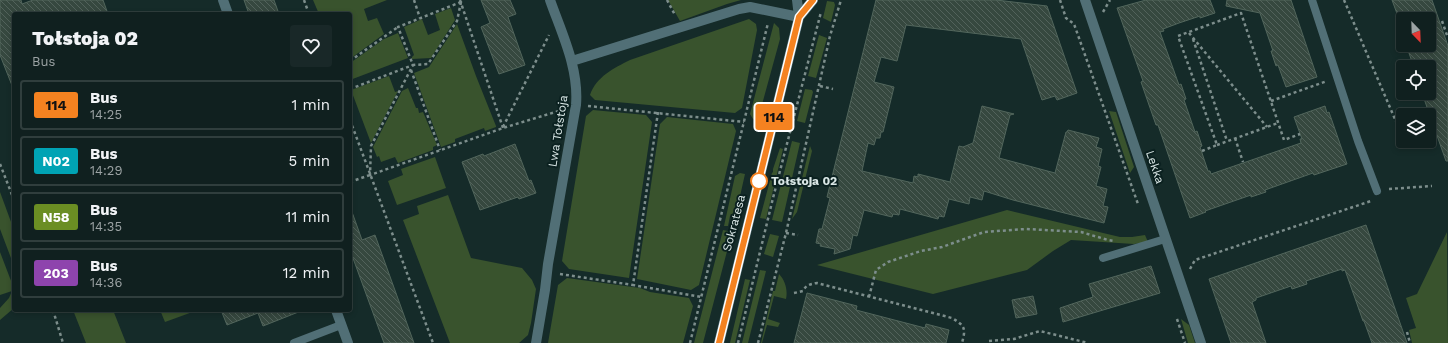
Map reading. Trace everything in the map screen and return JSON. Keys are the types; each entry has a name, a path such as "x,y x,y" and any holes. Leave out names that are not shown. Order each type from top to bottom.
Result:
{"street":[{"path":"223,0 227,12"},
{"name":"Lwa Tołstoja","path":"536,343 576,105 576,82 572,61 550,0"},
{"name":"Sokratesa","path":"719,343 799,17 797,0"},
{"name":"Sokratesa","path":"799,17 813,0"},
{"name":"Lekka","path":"1084,0 1201,343"},
{"path":"572,61 739,9 750,8 799,17"},
{"path":"337,312 348,343"}],"lane":[{"path":"1312,0 1358,141 1377,191"},
{"path":"1103,258 1166,239"},
{"path":"294,343 342,325"}],"path":[{"path":"304,0 308,12"},
{"path":"414,0 420,18"},
{"path":"758,343 786,233 830,36 840,0"},
{"path":"1060,0 1066,18 1074,24 1139,207"},
{"path":"1344,0 1396,122"},
{"path":"352,60 398,27 461,1"},
{"path":"352,88 413,65 428,64 457,21 461,1"},
{"path":"461,1 503,128"},
{"path":"738,343 773,198 822,7"},
{"path":"690,343 771,11"},
{"path":"1217,145 1178,36 1241,13 1284,140 1300,134"},
{"path":"503,128 557,20"},
{"path":"1442,21 1448,38"},
{"path":"370,175 371,146 413,65 398,27"},
{"path":"1189,33 1267,127"},
{"path":"1192,36 1228,141"},
{"path":"411,70 440,150"},
{"path":"1271,101 1337,77"},
{"path":"820,86 833,89"},
{"path":"352,181 503,128 576,105 658,112 744,122"},
{"path":"633,285 658,112"},
{"path":"1202,151 1278,123"},
{"path":"352,126 433,343"},
{"path":"1235,138 1243,162"},
{"path":"0,164 12,195"},
{"path":"1394,188 1432,186"},
{"path":"1190,269 1195,260 1372,200"},
{"path":"869,297 876,270 888,262 921,251 942,247 984,232 1026,229 1082,232 1108,240 1120,241"},
{"path":"786,233 798,235"},
{"path":"547,272 701,297"},
{"path":"794,293 803,291 805,286 817,283 952,318 962,324 964,331 962,343"},
{"path":"54,312 63,343"},
{"path":"1175,313 1185,343"},
{"path":"989,340 1014,339 1040,331 1088,343"},
{"path":"1407,332 1410,343"}],"green space":[{"path":"313,0 387,0 364,9 368,21 377,18 384,34 352,58 352,12 318,12"},
{"path":"668,0 741,0 680,21"},
{"path":"827,1 834,2 835,5 831,22 823,18"},
{"path":"451,8 455,20 431,58 412,59 414,55 404,27 422,19 428,35 440,30 435,14"},
{"path":"749,19 756,24 757,30 742,108 735,113 595,100 590,95 601,78 630,60"},
{"path":"774,23 779,28 780,39 758,119 753,119 750,114"},
{"path":"457,24 496,127 485,131 484,128 455,139 455,142 441,147 414,73 429,67"},
{"path":"398,33 408,58 352,79 352,62 384,39"},
{"path":"819,35 827,38 816,78 808,76"},
{"path":"389,76 395,92 398,91 371,143 352,93 352,90"},
{"path":"408,88 419,113 423,112 437,145 433,147 433,150 398,163 395,157 381,162 373,147 402,91"},
{"path":"805,89 812,90 813,92 805,123 797,121"},
{"path":"593,110 646,115 652,122 629,278 569,269 562,261 586,116"},
{"path":"1109,111 1116,112 1134,167 1130,173"},
{"path":"667,117 733,124 736,131 699,285 691,290 637,279 660,124"},
{"path":"792,141 800,143 782,222 772,220"},
{"path":"810,146 812,151 797,212 792,219"},
{"path":"780,148 783,149 766,219 760,218 773,169"},
{"path":"435,157 446,188 397,205 388,181 403,175 401,169"},
{"path":"740,173 745,174 736,214 730,216 728,226 724,226 735,176"},
{"path":"0,192 12,225 12,261 0,229"},
{"path":"448,195 471,258 522,268 532,280 536,289 531,323 528,335 519,343 450,343 403,220 419,214 417,206"},
{"path":"1007,210 1120,237 1145,235 1148,242 1134,244 1071,240 1027,270 933,294 817,265"},
{"path":"723,230 728,231 731,236 703,343 694,343"},
{"path":"1447,232 1448,343 1412,343 1409,330 1416,328 1406,298 1417,294"},
{"path":"770,234 779,236 773,257 764,254"},
{"path":"0,252 12,283 12,291 0,295"},
{"path":"760,270 766,271 748,343 742,343"},
{"path":"779,274 786,285 786,299 774,296 768,319 780,323 778,327 767,325 761,343 773,291 775,291"},
{"path":"567,278 640,288 650,292 689,298 693,306 683,343 548,343 558,285"},
{"path":"745,279 750,280 735,343 730,343"},
{"path":"12,291 12,310 0,320 0,308 9,298"},
{"path":"74,312 114,312 126,343 86,343"},
{"path":"161,312 192,312 165,322"},
{"path":"1181,319 1189,325 1195,343 1188,343"}],"building":[{"path":"0,0 21,0 22,4 33,0 103,0 107,12 12,12 12,85 0,55"},
{"path":"244,0 274,0 278,12 248,12"},
{"path":"481,0 510,0 516,14 508,17 525,65 499,74 481,27 490,23"},
{"path":"876,0 996,0 1047,6 1077,93 1057,100 1055,96 1042,100 1021,39 906,25 897,61 881,57 874,82 894,87 883,132 881,132 880,138 876,138 874,145 868,143 862,171 913,183 914,176 918,177 918,174 950,182 959,146 963,147 973,143 982,106 1014,114 1010,115 999,158 1055,173 1066,132 1068,130 1099,138 1096,147 1102,149 1098,166 1101,167 1096,186 1107,189 1103,206 1108,207 1104,223 1013,200 984,191 982,200 970,197 969,204 949,199 944,217 939,216 938,219 900,209 899,215 893,214 892,217 864,210 857,236 853,235 850,249 834,254 835,249 820,246 821,244 816,243 819,229 822,229 830,198 827,197"},
{"path":"1146,0 1210,0 1215,13 1179,23 1163,29 1164,31 1160,32 1179,85 1181,84 1186,99 1184,100 1195,132 1197,131 1202,146 1200,147 1208,171 1210,171 1211,174 1301,143 1300,139 1302,139 1294,117 1325,106 1327,113 1329,112 1347,164 1314,175 1313,173 1265,190 1266,192 1251,197 1251,195 1205,211 1206,212 1190,218 1158,125 1156,125 1141,82 1143,81 1117,8"},
{"path":"1227,0 1291,0 1317,77 1286,87 1278,65 1276,66 1271,51 1273,51 1260,13 1226,6"},
{"path":"1392,0 1432,0 1448,46 1448,161 1446,161 1436,133 1436,108 1427,108 1424,100 1436,100 1436,60 1411,60 1409,52 1436,52 1436,12 1396,12"},
{"path":"515,144 529,181 531,180 536,193 519,199 518,197 480,210 462,162 483,154 484,156"},
{"path":"352,212 362,240 375,235 414,343 384,343 352,255"},
{"path":"1366,225 1407,343 1372,343 1345,270 1342,271 1342,269 1306,281 1307,284 1292,289 1291,286 1256,298 1256,300 1252,302 1266,343 1231,343 1209,279"},
{"path":"1151,266 1160,293 1063,322 1060,308 1093,297 1089,284"},
{"path":"807,293 857,306 856,310 925,328 926,324 949,330 946,343 794,343"},
{"path":"1033,296 1037,314 1016,318 1012,300"},
{"path":"222,312 298,312 263,326 258,313 227,325"}],"bus line":[{"name":"114","path":"719,343 799,17 813,0"}],"place":[{"name":"Tołstoja 02","path":"759,181"}]}
